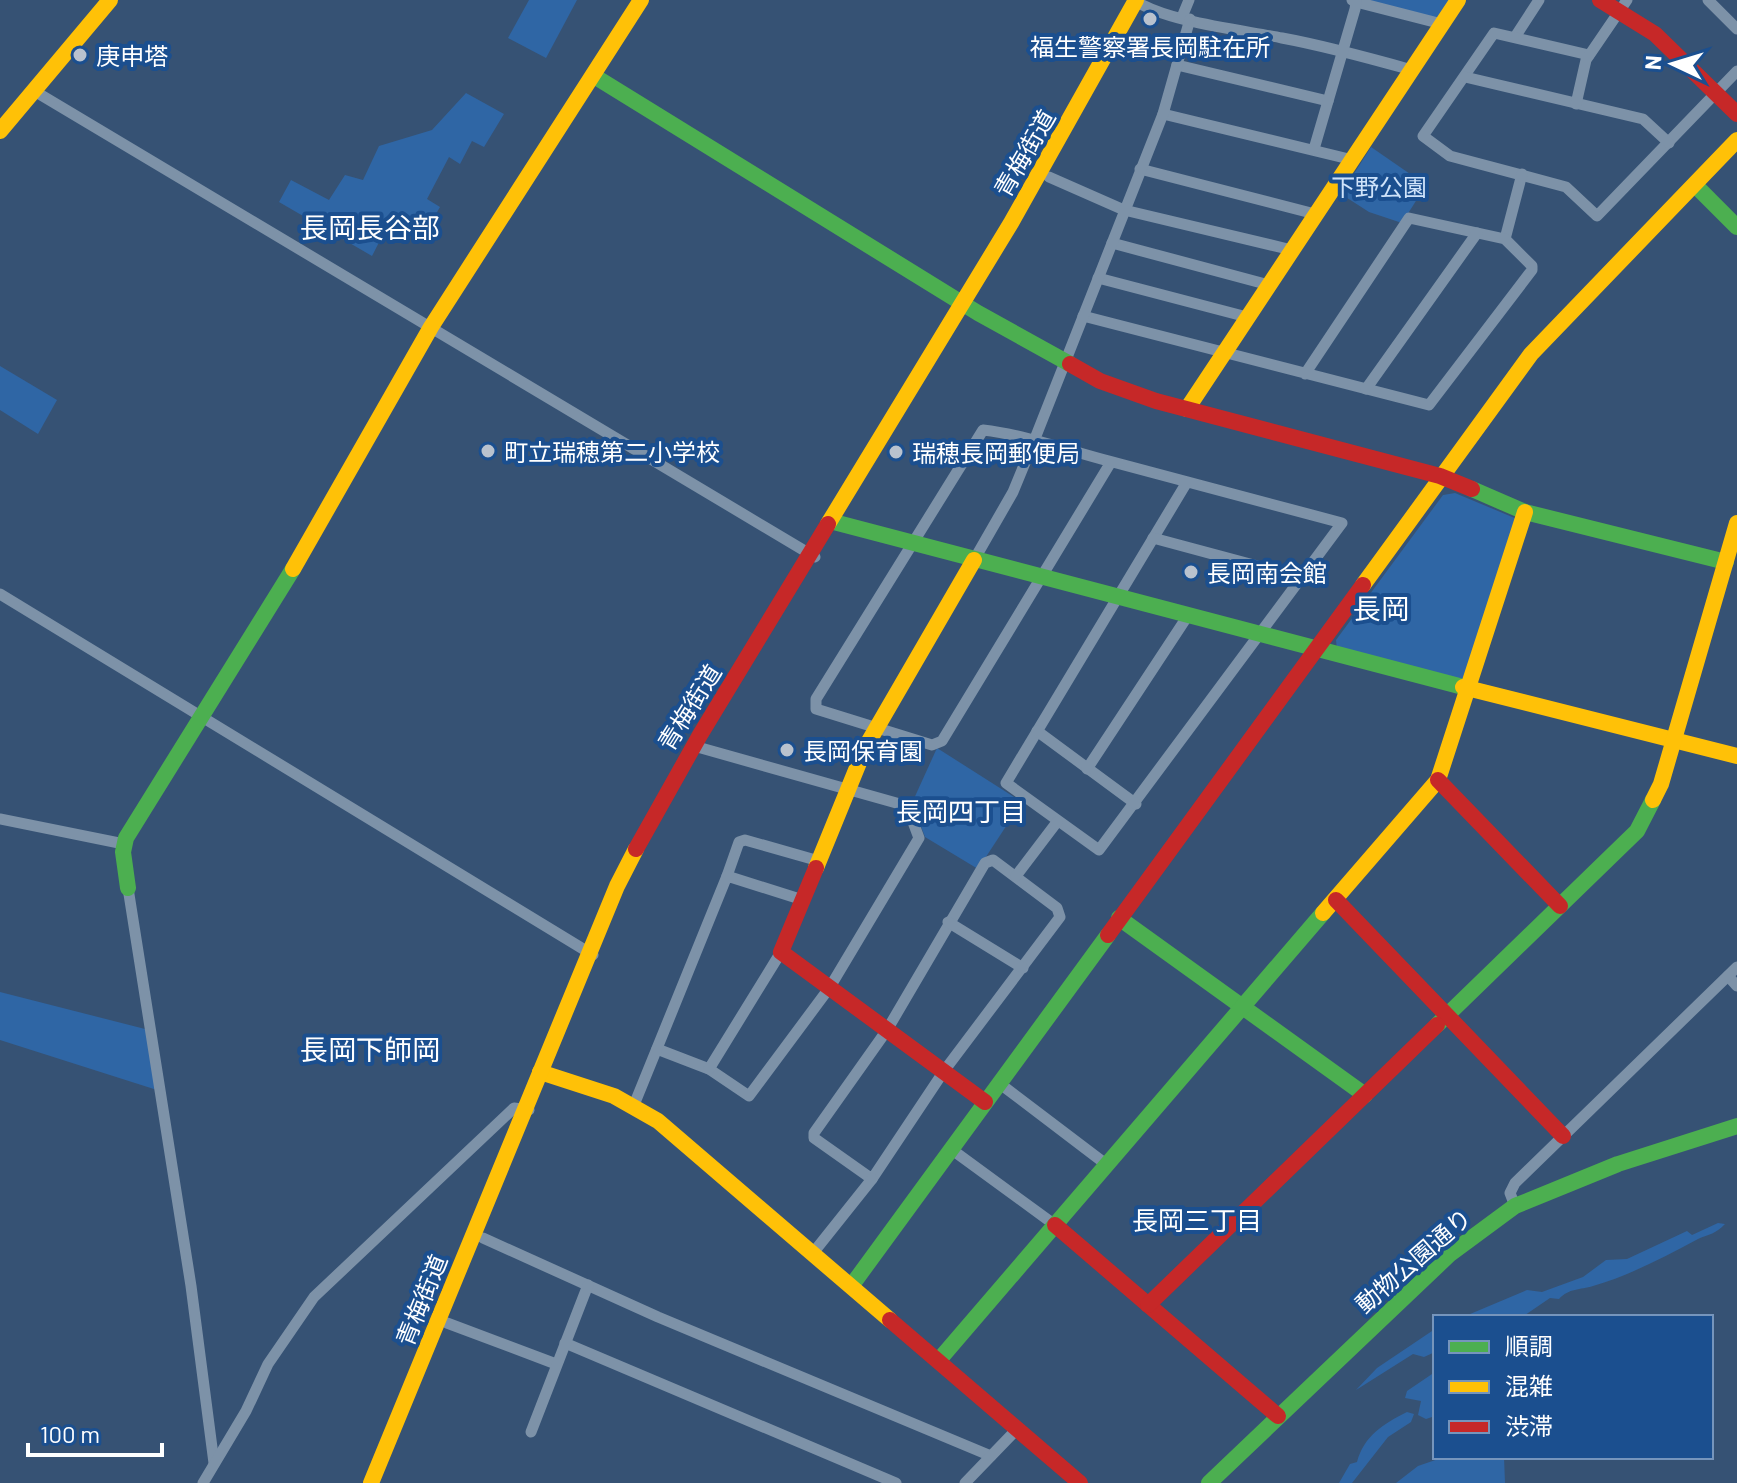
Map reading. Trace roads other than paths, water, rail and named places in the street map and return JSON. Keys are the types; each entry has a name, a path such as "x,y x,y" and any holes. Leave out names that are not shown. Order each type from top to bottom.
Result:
{"street":[{"path":"0,131 36,92 110,0"},
{"path":"214,1463 191,1286 128,888 124,844 273,603 431,327 641,0"},
{"path":"709,1069 781,952 876,728 1013,492 1163,114 1177,65 1189,0"},
{"path":"1187,409 1458,0"},
{"path":"1515,37 1539,0"},
{"path":"1600,0 1622,6 1737,114"},
{"path":"1708,0 1737,29"},
{"path":"1139,1 1186,18 1248,34 1342,51 1412,70"},
{"name":"青梅街道","path":"966,304 1049,177 1139,1"},
{"name":"青梅街道","path":"371,1483 650,821 966,304 1139,1"},
{"path":"1314,149 1354,1 1442,24"},
{"path":"1576,104 1589,55 1622,6"},
{"path":"1589,55 1492,34 1423,136 1450,156 1566,187 1597,216 1737,71"},
{"path":"1177,65 1328,101"},
{"path":"594,76 966,304 1065,363 1117,388 1440,476 1525,512 1726,562"},
{"path":"1465,77 1643,119 1669,143"},
{"path":"36,92 814,555"},
{"path":"1163,114 1353,160"},
{"path":"852,1285 1313,648 1531,354 1737,140"},
{"path":"1140,169 1315,214"},
{"path":"1505,239 1522,174"},
{"path":"1049,177 1124,210 1292,250"},
{"path":"1695,185 1737,227"},
{"path":"1083,316 1223,353 1305,374 1429,405 1532,270 1505,239 1413,218 1406,220 1305,374"},
{"path":"1366,389 1477,233"},
{"path":"1112,243 1269,285"},
{"path":"1098,278 1247,317"},
{"path":"1111,462 942,741 932,745 820,712 814,706 980,432 987,430 1034,441 1342,523 1099,850 1006,783 1187,482"},
{"path":"939,1360 1438,780 1525,512"},
{"path":"834,523 1259,636 1737,756"},
{"path":"1148,1305 1625,844 1647,817 1674,742 1737,523"},
{"path":"1153,538 1302,578"},
{"name":"青梅街道","path":"593,955 650,833 814,555"},
{"path":"0,594 593,955"},
{"path":"1087,769 1187,617"},
{"path":"1037,731 1136,804"},
{"path":"657,1049 709,1069 749,1096 830,987 919,838 907,806 701,748"},
{"path":"1438,780 1560,906"},
{"path":"0,819 124,844"},
{"path":"1016,876 1057,822"},
{"path":"634,1105 739,842 745,840 819,861"},
{"path":"813,1253 872,1179 944,1071 1023,968 1061,912 993,860 985,863 887,1030 813,1135 872,1179"},
{"path":"727,876 803,900"},
{"path":"1336,900 1563,1136"},
{"path":"1119,918 1365,1095"},
{"path":"948,922 1023,968"},
{"path":"781,952 985,1102"},
{"path":"1515,1206 1510,1193 1515,1183 1737,967"},
{"path":"1728,976 1737,986"},
{"path":"544,1074 634,1105 677,1135 1080,1483"},
{"path":"999,1083 1107,1165"},
{"path":"220,1483 204,1480 246,1411 268,1364 314,1297 514,1108 529,1110"},
{"name":"青梅街道","path":"381,1483 483,1238 529,1110"},
{"name":"動物公園通り","path":"1209,1483 1450,1254 1515,1206 1603,1170 1737,1126"},
{"path":"951,1149 1055,1225 1278,1416"},
{"path":"483,1238 991,1456"},
{"path":"531,1432 588,1285"},
{"path":"447,1323 556,1364"},
{"path":"565,1343 896,1483"},
{"path":"965,1483 1017,1429"}],"place":[{"name":"福生警察署長岡駐在所","path":"1150,19"},
{"name":"庚申塔","path":"80,55"},
{"name":"町立瑞穂第二小学校","path":"488,451"},
{"name":"瑞穂長岡郵便局","path":"896,452"},
{"name":"長岡南会館","path":"1191,572"},
{"name":"長岡保育園","path":"787,750"}],"district":[{"name":"長岡長谷部","path":"370,227"},
{"name":"長岡","path":"1381,608"},
{"name":"長岡四丁目","path":"961,810"},
{"name":"長岡下師岡","path":"370,1049"},
{"name":"長岡三丁目","path":"1197,1219"}],"park label":[{"name":"下野公園","path":"1379,186"}]}
